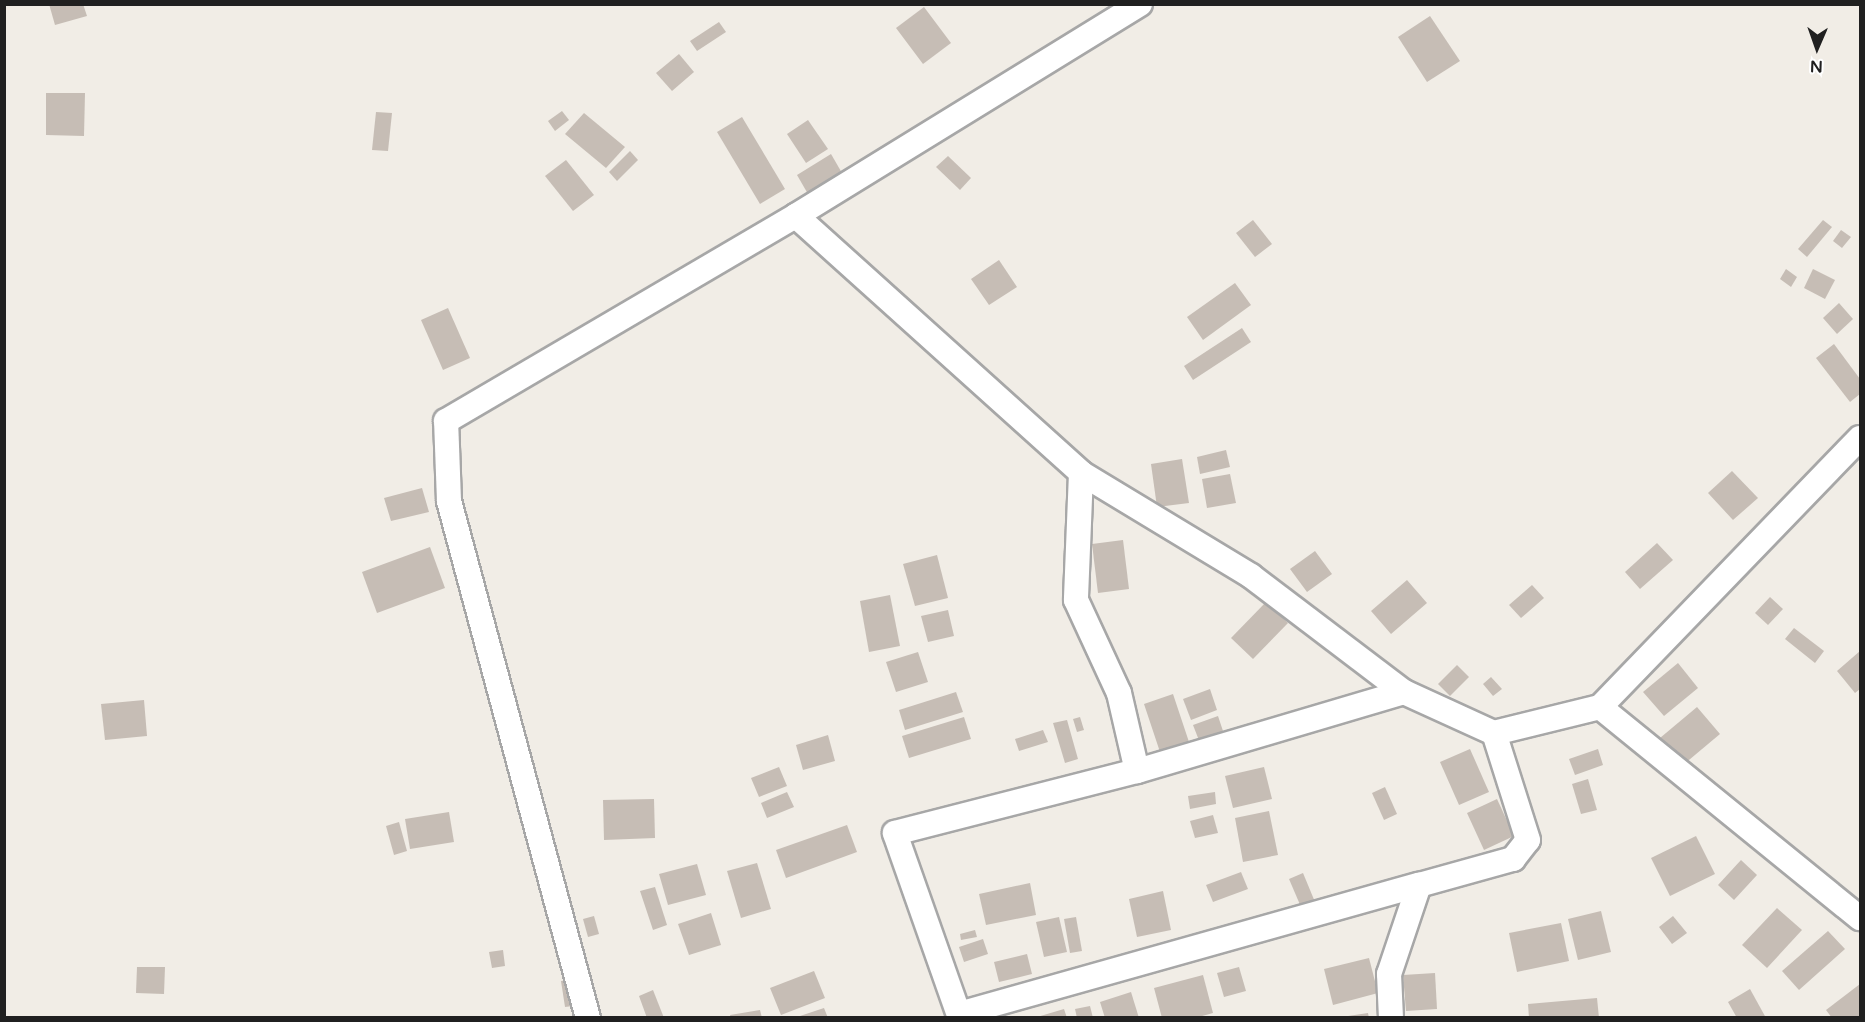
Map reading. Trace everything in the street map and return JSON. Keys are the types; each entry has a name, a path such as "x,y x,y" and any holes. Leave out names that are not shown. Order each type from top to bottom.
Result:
{"street":[{"path":"588,1017 449,501 446,421 796,216 1140,4"},
{"path":"796,216 1081,473 1251,576 1404,692 1494,733 1600,706 1860,438"},
{"path":"1081,473 1076,600 1119,693 1137,771"},
{"path":"1404,692 1137,771 895,833 960,1016 1514,859 1528,840 1494,733"},
{"path":"1600,706 1860,918"},
{"path":"1391,1017 1389,974 1419,885"}],"building":[{"path":"49,4 83,4 87,16 55,25"},
{"path":"924,7 951,43 923,64 896,28"},
{"path":"1430,16 1460,61 1427,82 1398,37"},
{"path":"719,22 726,32 697,51 690,41"},
{"path":"679,54 694,72 672,91 656,73"},
{"path":"46,93 85,93 84,136 46,135"},
{"path":"562,111 569,120 555,131 548,121"},
{"path":"376,112 392,113 388,151 372,150"},
{"path":"584,113 625,147 606,168 565,134"},
{"path":"742,117 785,189 760,204 717,132"},
{"path":"808,120 828,149 806,163 787,134"},
{"path":"630,151 638,160 617,181 609,172"},
{"path":"831,154 842,173 808,194 797,175"},
{"path":"948,156 971,178 960,190 936,167"},
{"path":"566,160 594,195 573,211 545,176"},
{"path":"1253,220 1272,244 1255,257 1236,233"},
{"path":"1823,220 1832,227 1807,257 1798,249"},
{"path":"1841,230 1851,237 1842,248 1833,241"},
{"path":"999,260 1017,287 989,305 971,279"},
{"path":"1786,269 1797,277 1791,287 1780,279"},
{"path":"1813,269 1835,280 1825,299 1804,288"},
{"path":"1235,283 1251,305 1203,340 1187,317"},
{"path":"1839,303 1853,319 1837,334 1823,318"},
{"path":"448,308 470,358 443,370 421,320"},
{"path":"1242,328 1251,342 1193,380 1184,366"},
{"path":"1834,344 1860,379 1860,394 1850,402 1816,358"},
{"path":"1226,450 1230,467 1200,474 1197,457"},
{"path":"1182,459 1189,503 1157,507 1151,464"},
{"path":"1732,471 1758,498 1733,520 1708,493"},
{"path":"1230,474 1236,503 1207,508 1202,479"},
{"path":"422,488 429,512 391,521 384,498"},
{"path":"1123,540 1129,589 1098,593 1092,544"},
{"path":"1657,543 1673,560 1640,589 1625,572"},
{"path":"430,547 445,588 377,613 362,572"},
{"path":"1315,551 1332,574 1307,592 1290,569"},
{"path":"937,555 948,598 915,606 903,564"},
{"path":"1407,580 1427,603 1391,634 1371,611"},
{"path":"1532,585 1544,598 1521,618 1509,605"},
{"path":"890,595 900,646 869,652 860,601"},
{"path":"1770,597 1783,609 1768,625 1755,613"},
{"path":"1266,602 1288,623 1253,659 1231,638"},
{"path":"948,610 954,636 928,642 921,616"},
{"path":"1794,628 1824,651 1815,663 1785,639"},
{"path":"1860,651 1860,689 1855,693 1837,671"},
{"path":"918,652 928,682 896,692 886,662"},
{"path":"1678,663 1698,688 1664,716 1643,692"},
{"path":"1457,665 1469,677 1450,696 1438,684"},
{"path":"1491,677 1502,689 1493,696 1483,684"},
{"path":"1210,689 1217,710 1191,720 1183,699"},
{"path":"956,692 963,712 905,730 899,710"},
{"path":"1173,694 1189,742 1160,752 1144,704"},
{"path":"144,700 147,736 105,740 101,704"},
{"path":"1697,707 1720,734 1683,765 1660,738"},
{"path":"1218,716 1224,734 1200,743 1193,725"},
{"path":"964,717 971,739 909,758 902,736"},
{"path":"1080,717 1084,730 1077,732 1073,719"},
{"path":"1067,720 1078,759 1065,763 1053,723"},
{"path":"1043,730 1048,742 1019,751 1015,739"},
{"path":"828,735 835,761 803,770 796,745"},
{"path":"1470,749 1489,792 1459,805 1440,762"},
{"path":"1598,749 1603,765 1575,775 1569,759"},
{"path":"779,767 787,786 759,797 751,778"},
{"path":"1264,767 1272,799 1233,808 1225,776"},
{"path":"1588,779 1597,810 1581,814 1572,784"},
{"path":"1385,787 1397,814 1384,820 1372,793"},
{"path":"787,792 794,807 767,818 761,803"},
{"path":"1215,792 1216,804 1190,809 1188,796"},
{"path":"654,799 655,838 604,840 603,800"},
{"path":"1497,799 1514,836 1484,850 1467,813"},
{"path":"1269,811 1278,855 1243,862 1235,818"},
{"path":"449,812 454,842 410,849 405,819"},
{"path":"1213,815 1218,833 1195,838 1190,821"},
{"path":"399,822 407,851 394,855 386,826"},
{"path":"847,825 857,852 786,878 776,850"},
{"path":"1696,836 1715,874 1670,896 1651,858"},
{"path":"1741,860 1757,875 1734,900 1718,885"},
{"path":"757,863 771,909 741,918 727,871"},
{"path":"697,864 706,895 668,905 659,874"},
{"path":"1241,872 1248,889 1213,902 1206,885"},
{"path":"1303,873 1315,902 1301,907 1289,879"},
{"path":"1030,883 1036,915 986,925 979,894"},
{"path":"655,887 667,925 653,930 640,891"},
{"path":"1163,891 1171,930 1137,937 1129,899"},
{"path":"1777,908 1802,930 1767,968 1742,945"},
{"path":"1601,911 1611,952 1578,960 1568,919"},
{"path":"711,913 721,945 689,955 678,924"},
{"path":"594,916 599,934 588,937 583,919"},
{"path":"1673,916 1687,933 1672,944 1659,927"},
{"path":"1059,917 1067,952 1044,957 1036,922"},
{"path":"1076,917 1082,951 1070,953 1064,919"},
{"path":"1561,923 1569,961 1517,972 1509,933"},
{"path":"975,930 977,937 961,940 960,934"},
{"path":"1828,931 1845,949 1799,990 1782,971"},
{"path":"983,939 988,954 964,962 959,947"},
{"path":"503,950 505,966 492,968 489,952"},
{"path":"1027,954 1032,974 999,982 994,962"},
{"path":"1369,958 1378,993 1333,1005 1324,969"},
{"path":"137,967 165,967 164,994 136,993"},
{"path":"1239,967 1246,991 1224,997 1217,973"},
{"path":"814,971 825,998 781,1015 770,988"},
{"path":"1435,973 1437,1009 1406,1011 1403,975"},
{"path":"1203,975 1213,1013 1195,1018 1162,1018 1154,988"},
{"path":"570,980 573,1006 565,1007 561,981"},
{"path":"1860,984 1860,1018 1832,1018 1826,1010"},
{"path":"1750,989 1766,1018 1737,1018 1728,1002"},
{"path":"653,990 664,1018 647,1018 639,996"},
{"path":"1131,992 1139,1018 1105,1018 1100,1002"},
{"path":"1597,998 1599,1018 1529,1018 1528,1004"},
{"path":"1090,1006 1093,1018 1077,1018 1075,1009"},
{"path":"824,1008 828,1018 797,1018 797,1017"},
{"path":"1064,1009 1067,1018 1037,1018 1037,1017"},
{"path":"760,1010 762,1018 731,1018 730,1015"},
{"path":"1368,1013 1369,1018 1348,1018 1348,1016"}]}
